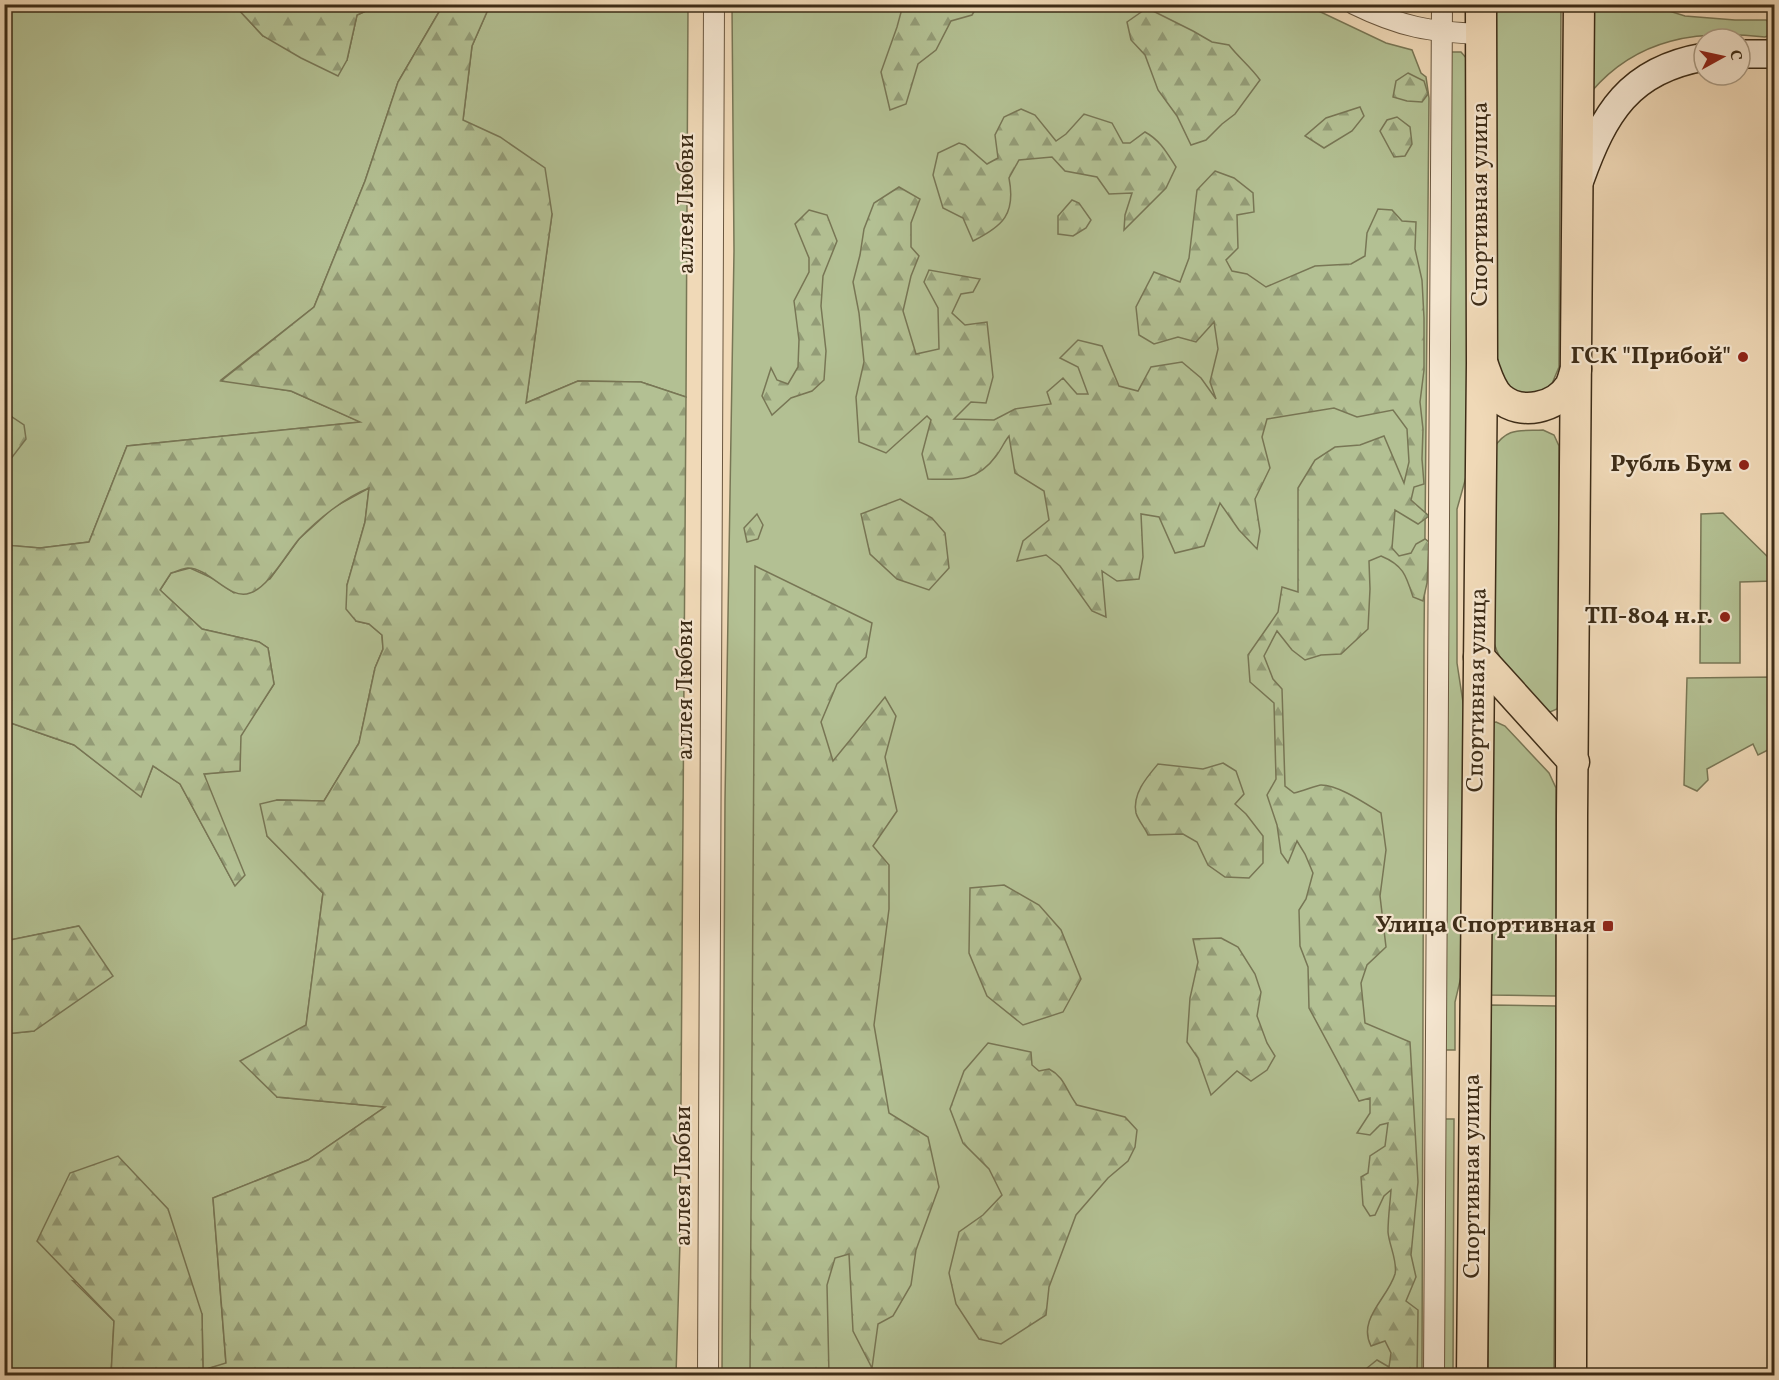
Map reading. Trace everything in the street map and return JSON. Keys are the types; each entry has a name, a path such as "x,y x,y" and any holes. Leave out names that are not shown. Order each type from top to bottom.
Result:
{"main road":[{"name":"Спортивная улица","path":"1472,1376 1482,363 1481,4"},
{"path":"1570,1376 1579,4"},
{"path":"1752,54 1774,54"},
{"path":"1577,190 1593,144 1612,111 1630,90 1648,76 1667,67 1692,60"},
{"path":"1482,363 1491,386 1500,398 1514,405 1529,408 1545,406 1558,399 1570,386 1576,367"},
{"path":"1479,657 1574,762"}],"street":[{"name":"аллея Любви","path":"708,1376 714,4"},
{"path":"1354,4 1382,18 1410,27 1440,33 1481,34"},
{"path":"1434,1376 1440,33 1442,4"}],"green space":[{"path":"203,4 203,10 237,8 263,36 347,60 357,15 379,5 443,5 398,82 365,181 314,307 221,380 291,391 361,422 127,446 89,542 40,548 5,545 4,462 10,460 12,417 5,416 5,5"},
{"path":"203,4 379,5 357,15 347,60 338,76 263,36 237,8 203,10"},
{"path":"443,5 490,5 472,46 463,120 500,137 545,168 552,214 526,403 578,381 641,382 686,397 680,1242 676,1375 111,1375 114,1321 37,1241 70,1173 118,1156 168,1209 202,1314 203,1370 226,1363 213,1198 308,1160 385,1107 277,1097 240,1061 306,1025 323,893 267,836 260,804 277,800 324,801 359,743 375,668 383,649 382,635 369,624 356,621 346,609 347,585 365,522 369,488 341,503 314,524 257,590 242,594 235,592 204,573 188,568 171,573 160,590 202,629 259,642 268,648 274,684 241,736 240,771 204,774 245,875 235,886 180,784 153,766 141,797 74,745 5,721 5,545 40,548 89,542 127,446 360,422 291,391 221,381 314,307 365,181 398,82"},
{"path":"490,5 688,5 686,397 641,382 578,381 526,403 552,214 463,120 472,46"},
{"path":"732,5 1306,5 1386,43 1412,50 1421,73 1426,77 1429,98 1424,641 1422,1375 722,1376 725,800 734,251"},
{"path":"903,5 978,5 972,15 951,21 936,50 918,64 906,104 890,110 881,72"},
{"path":"1495,5 1561,5 1559,367 1551,386 1544,392 1511,394 1492,363"},
{"path":"1590,5 1650,5 1685,16 1766,20 1773,24 1773,34 1765,37 1752,36 1752,27 1692,27 1692,37 1670,41 1629,59 1591,92"},
{"path":"1147,8 1212,42 1229,45 1260,80 1235,114 1206,140 1191,145 1177,116 1158,90 1145,55 1131,40 1127,22"},
{"path":"1452,52 1461,52 1468,60 1468,470 1457,509 1457,663 1466,722 1464,964 1455,1002 1455,1050 1438,1050 1448,55"},
{"path":"1408,73 1424,81 1428,94 1422,102 1393,97 1396,81"},
{"path":"1360,107 1364,116 1352,131 1324,148 1305,136 1326,118"},
{"path":"1021,109 1035,115 1056,141 1066,134 1084,114 1112,123 1123,143 1130,143 1145,132 1159,143 1176,167 1166,188 1124,230 1125,215 1132,193 1109,194 1097,177 1065,171 1052,157 1019,160 1009,178 1011,201 1009,210 999,224 973,241 963,218 943,208 933,175 938,153 959,143 965,145 987,164 998,158 995,135 1004,117"},
{"path":"1397,117 1410,127 1412,144 1405,156 1394,157 1380,131 1387,120"},
{"path":"1215,171 1234,178 1253,193 1254,212 1237,215 1238,248 1226,260 1232,271 1247,274 1266,287 1315,266 1351,264 1365,256 1367,233 1378,209 1392,210 1402,221 1416,222 1415,249 1422,280 1424,318 1424,370 1420,402 1424,484 1414,487 1411,500 1429,516 1418,524 1395,510 1392,548 1399,556 1411,553 1416,544 1425,539 1429,542 1427,583 1423,601 1413,597 1406,577 1399,567 1381,556 1369,561 1368,629 1341,654 1321,655 1305,660 1292,650 1277,631 1264,656 1273,679 1282,689 1285,786 1294,793 1319,785 1336,788 1381,813 1386,850 1380,896 1386,947 1367,965 1361,983 1365,1023 1410,1042 1418,1182 1411,1255 1416,1277 1406,1301 1418,1310 1417,1375 1374,1375 1367,1372 1367,1368 1377,1360 1389,1367 1391,1353 1385,1341 1371,1346 1368,1327 1396,1269 1388,1232 1391,1190 1384,1196 1375,1215 1370,1216 1363,1205 1361,1177 1368,1173 1370,1156 1385,1146 1388,1123 1380,1125 1370,1135 1357,1133 1370,1113 1370,1098 1359,1101 1309,1008 1308,967 1300,946 1299,910 1306,899 1313,873 1297,841 1288,863 1281,853 1277,825 1267,795 1276,779 1274,703 1250,682 1248,655 1278,612 1282,587 1298,592 1298,488 1315,460 1335,447 1360,445 1384,436 1404,483 1409,462 1407,429 1393,410 1357,417 1334,408 1267,419 1262,437 1270,468 1255,499 1260,531 1257,549 1239,530 1220,503 1204,546 1175,553 1159,517 1141,514 1143,557 1139,579 1117,581 1102,571 1106,617 1092,611 1060,566 1046,555 1017,561 1023,541 1049,520 1044,491 1015,473 1009,436 996,456 982,471 958,479 928,479 922,454 931,420 927,416 886,453 859,442 856,397 864,362 853,282 864,229 874,203 899,187 920,199 911,223 911,247 919,256 911,276 903,311 916,354 939,349 938,308 924,282 929,270 980,279 973,292 961,294 952,313 965,325 987,322 993,377 986,403 971,402 954,419 994,420 1015,409 1051,404 1047,392 1063,378 1077,394 1088,394 1078,367 1060,358 1078,340 1102,346 1119,386 1138,391 1151,367 1182,362 1201,378 1216,399 1210,382 1218,349 1214,322 1196,342 1178,337 1154,344 1139,335 1136,307 1154,272 1180,282 1189,258 1197,190"},
{"path":"1072,200 1079,203 1091,220 1086,228 1073,236 1058,234 1058,216"},
{"path":"809,210 827,215 837,241 823,276 821,306 826,351 824,380 812,391 791,398 772,415 762,396 771,368 777,380 788,384 798,367 799,340 794,301 809,272 809,258 795,224"},
{"path":"5,416 12,417 24,425 26,439 10,460 5,462"},
{"path":"1543,430 1554,435 1559,446 1559,704 1557,709 1550,712 1545,710 1515,679 1494,643 1493,449 1503,437 1514,432"},
{"path":"369,488 365,522 347,585 356,621 369,624 382,635 383,649 375,668 359,743 324,801 277,800 267,836 323,893 306,1026 277,1097 385,1107 308,1160 213,1198 226,1364 203,1370 202,1314 73,1281 114,1321 111,1375 5,1375 5,1034 34,1031 78,926 5,941 5,721 74,745 141,796 153,766 180,784 235,886 204,774 240,770 240,736 274,684 268,648 259,642 202,629 160,590 171,573 190,568 212,578 234,593 270,579 299,539 334,507"},
{"path":"900,499 932,518 945,533 949,568 929,590 897,579 870,554 861,514"},
{"path":"1723,513 1774,563 1774,581 1740,582 1740,663 1700,663 1701,514"},
{"path":"757,514 763,525 758,539 747,542 744,528"},
{"path":"755,566 872,623 866,657 837,684 821,722 833,761 885,697 896,716 885,757 897,811 873,846 889,865 889,909 874,1025 889,1113 928,1137 939,1187 916,1250 911,1285 893,1316 878,1324 872,1368 853,1331 849,1254 835,1258 827,1285 829,1375 750,1375"},
{"path":"1774,677 1774,747 1758,755 1753,744 1707,769 1708,780 1697,791 1684,785 1687,678"},
{"path":"1496,722 1505,726 1549,773 1556,788 1556,996 1491,995 1491,726"},
{"path":"1223,763 1236,771 1244,794 1235,804 1263,836 1263,863 1249,878 1225,877 1208,865 1197,842 1183,834 1148,835 1136,813 1138,793 1158,764 1203,769"},
{"path":"1004,885 1039,905 1061,930 1081,979 1063,1012 1023,1025 987,996 969,953 970,888"},
{"path":"79,926 113,976 34,1031 5,1034 5,941"},
{"path":"1221,938 1238,947 1255,974 1261,992 1257,1016 1267,1043 1275,1056 1267,1070 1251,1081 1237,1071 1211,1095 1198,1058 1187,1042 1190,998 1198,962 1193,939"},
{"path":"1491,1005 1556,1006 1554,1375 1488,1376"},
{"path":"988,1043 1031,1052 1032,1065 1039,1071 1049,1069 1059,1076 1077,1105 1125,1117 1137,1130 1135,1147 1128,1161 1108,1178 1076,1215 1049,1287 1046,1315 1001,1344 979,1339 956,1304 949,1273 959,1232 983,1215 1002,1195 989,1169 963,1143 950,1109 964,1071"},
{"path":"1440,1119 1454,1119 1453,1375 1439,1376"}],"place":[{"name":"ГСК \"Прибой\"","path":"1743,357"},
{"name":"Рубль Бум","path":"1744,465"},
{"name":"ТП-804 н.г.","path":"1725,617"},
{"name":"Улица Спортивная","path":"1608,926"}]}
